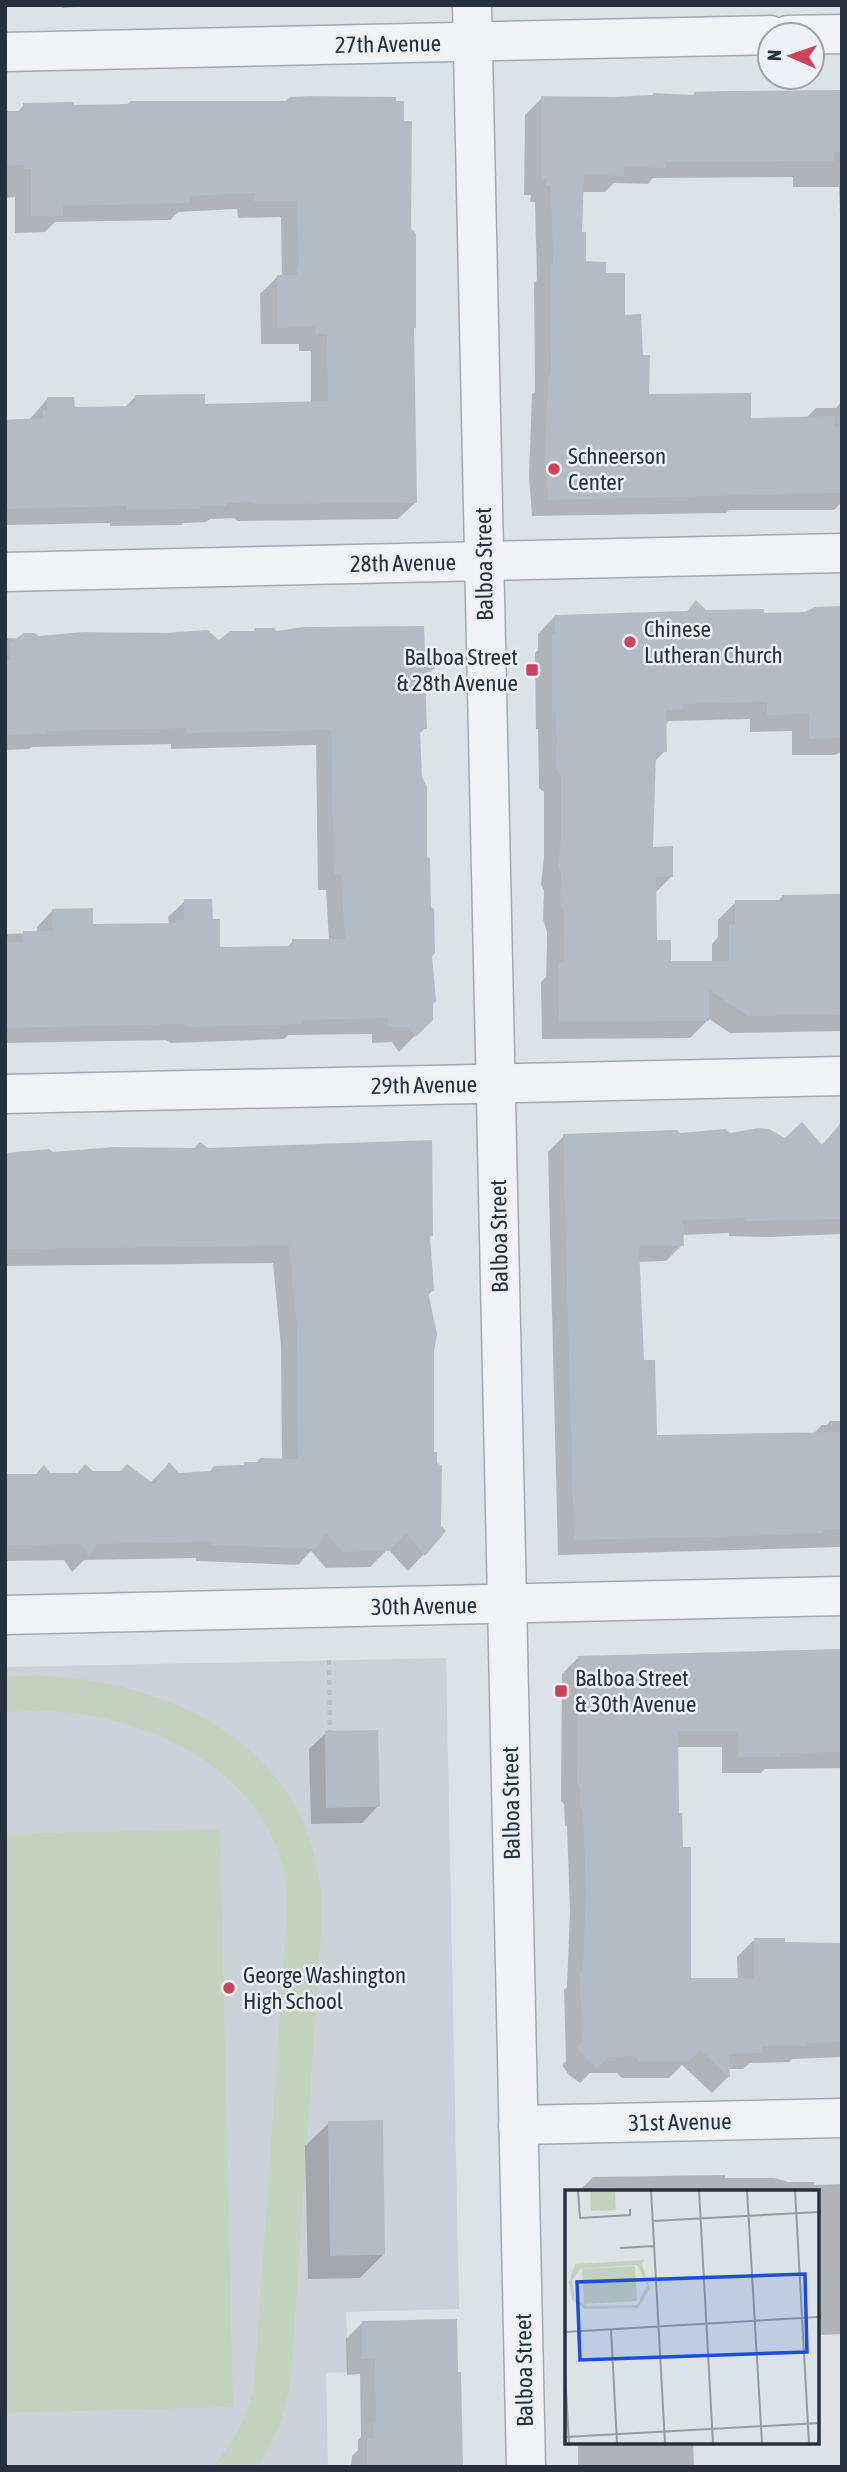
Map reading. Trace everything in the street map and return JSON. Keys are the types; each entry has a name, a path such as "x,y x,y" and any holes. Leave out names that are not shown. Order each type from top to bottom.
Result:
{"street":[{"name":"27th Avenue","path":"5,52 472,24 756,34"},
{"name":"Balboa Street","path":"472,24 526,2467"},
{"name":"28th Avenue","path":"5,572 842,554"},
{"name":"29th Avenue","path":"5,1094 842,1076"},
{"name":"30th Avenue","path":"5,1615 842,1596"},
{"name":"31st Avenue","path":"518,2125 842,2118"}],"path":[{"path":"329,1660 330,1731"}],"shaded area":[{"name":"George Washington High School","path":"446,1658 459,2309 346,2312 348,2372 326,2373 328,2467 5,2467 5,1667"}],"green space":[{"path":"33,1675 88,1680 140,1692 189,1710 232,1736 269,1769 297,1810 315,1859 322,1916 291,2377 279,2424 257,2467 212,2467 239,2429 254,2386 287,1913 281,1863 262,1819 232,1783 194,1754 150,1732 102,1718 53,1711 5,1713 5,1677"},
{"path":"220,1829 233,2407 5,2413 5,1834"}],"building":[{"path":"842,90 842,152 834,152 834,161 666,162 666,168 624,167 624,176 584,175 582,232 586,232 586,261 606,262 606,273 625,273 625,315 641,314 643,355 650,355 649,394 751,393 751,418 835,416 835,427 842,427 842,493 548,500 545,458 548,376 551,374 550,264 553,265 551,186 546,186 547,179 541,179 541,96 612,97 653,93 694,95 694,92 721,91"},
{"path":"290,97 396,97 396,101 404,101 404,121 412,121 411,228 416,234 414,328 417,503 252,502 202,506 199,509 127,510 127,506 5,509 5,420 43,418 43,410 47,410 47,397 74,397 75,407 135,406 135,395 205,394 205,404 328,401 327,334 316,334 315,327 277,328 277,275 297,275 299,266 297,201 254,201 254,193 189,196 189,203 63,206 63,216 31,216 31,169 24,169 24,165 5,166 5,111 23,111 23,103 74,102 73,105 127,104 131,101 285,101"},
{"path":"696,600 706,610 764,609 764,613 805,612 815,607 842,606 842,738 809,739 809,714 767,715 767,702 683,704 683,710 666,710 667,752 656,752 653,847 673,846 673,877 656,877 657,940 671,940 671,961 729,961 729,925 735,924 735,900 782,900 782,895 842,894 842,1015 748,1016 709,990 709,1021 559,1022 558,962 563,962 564,913 560,901 561,873 558,867 561,775 556,770 557,738 555,712 552,712 552,633 555,634 555,615 687,611"},
{"path":"424,626 425,657 437,667 425,675 427,729 420,729 422,777 427,787 427,856 430,859 431,907 434,909 435,953 432,956 436,1001 433,1004 433,1020 416,1037 408,1027 388,1027 388,1018 302,1020 302,1024 188,1027 183,1024 5,1028 5,942 23,942 23,931 53,931 52,909 93,908 93,924 176,923 177,920 184,920 184,899 212,899 213,919 220,919 220,947 292,946 292,939 345,939 341,875 334,874 331,730 187,733 187,728 47,731 47,734 5,735 5,660 11,660 10,643 24,633 39,636 84,632 165,633 207,630 219,640 230,631 254,631 255,628 274,628 277,631 303,627"},
{"path":"842,1121 842,1219 683,1220 684,1246 639,1246 644,1360 655,1360 657,1435 842,1432 842,1529 782,1535 574,1540 563,1134 677,1130 680,1133 726,1129 730,1133 758,1128 769,1129 785,1138 802,1122 823,1146"},
{"path":"432,1140 433,1236 430,1236 434,1291 428,1292 437,1334 434,1352 434,1452 437,1452 437,1463 442,1466 441,1526 446,1531 425,1556 406,1533 389,1551 343,1552 326,1533 316,1549 212,1545 212,1542 97,1544 89,1557 81,1544 5,1545 5,1474 36,1474 44,1465 50,1473 78,1473 85,1464 93,1471 121,1471 127,1464 154,1484 169,1462 179,1473 210,1471 214,1466 244,1465 244,1462 257,1462 260,1458 298,1459 297,1328 289,1246 5,1249 5,1153 114,1147 194,1148 200,1142 208,1148"},
{"path":"842,1649 842,1752 739,1757 738,1731 678,1731 679,1813 682,1813 683,1847 691,1847 691,1978 754,1978 754,1938 785,1938 785,1942 842,1943 842,2042 807,2043 807,2046 762,2046 762,2053 729,2054 730,2078 700,2050 688,2062 639,2062 635,2056 608,2057 598,2068 586,2059 577,2047 582,2042 580,1972 583,1969 586,1893 583,1809 581,1810 580,1787 577,1784 578,1656"},
{"path":"378,1730 380,1807 326,1808 325,1731"},
{"path":"383,2120 385,2255 330,2256 328,2121"},
{"path":"457,2319 463,2467 367,2467 367,2438 373,2438 373,2423 376,2422 375,2359 362,2359 362,2321"}],"place":[{"name":"Schneerson Center","path":"554,469"},
{"name":"Chinese Lutheran Church","path":"630,642"},
{"name":"Balboa Street & 28th Avenue","path":"532,670"},
{"name":"Balboa Street & 30th Avenue","path":"561,1691"},
{"name":"George Washington High School","path":"229,1988"}]}
